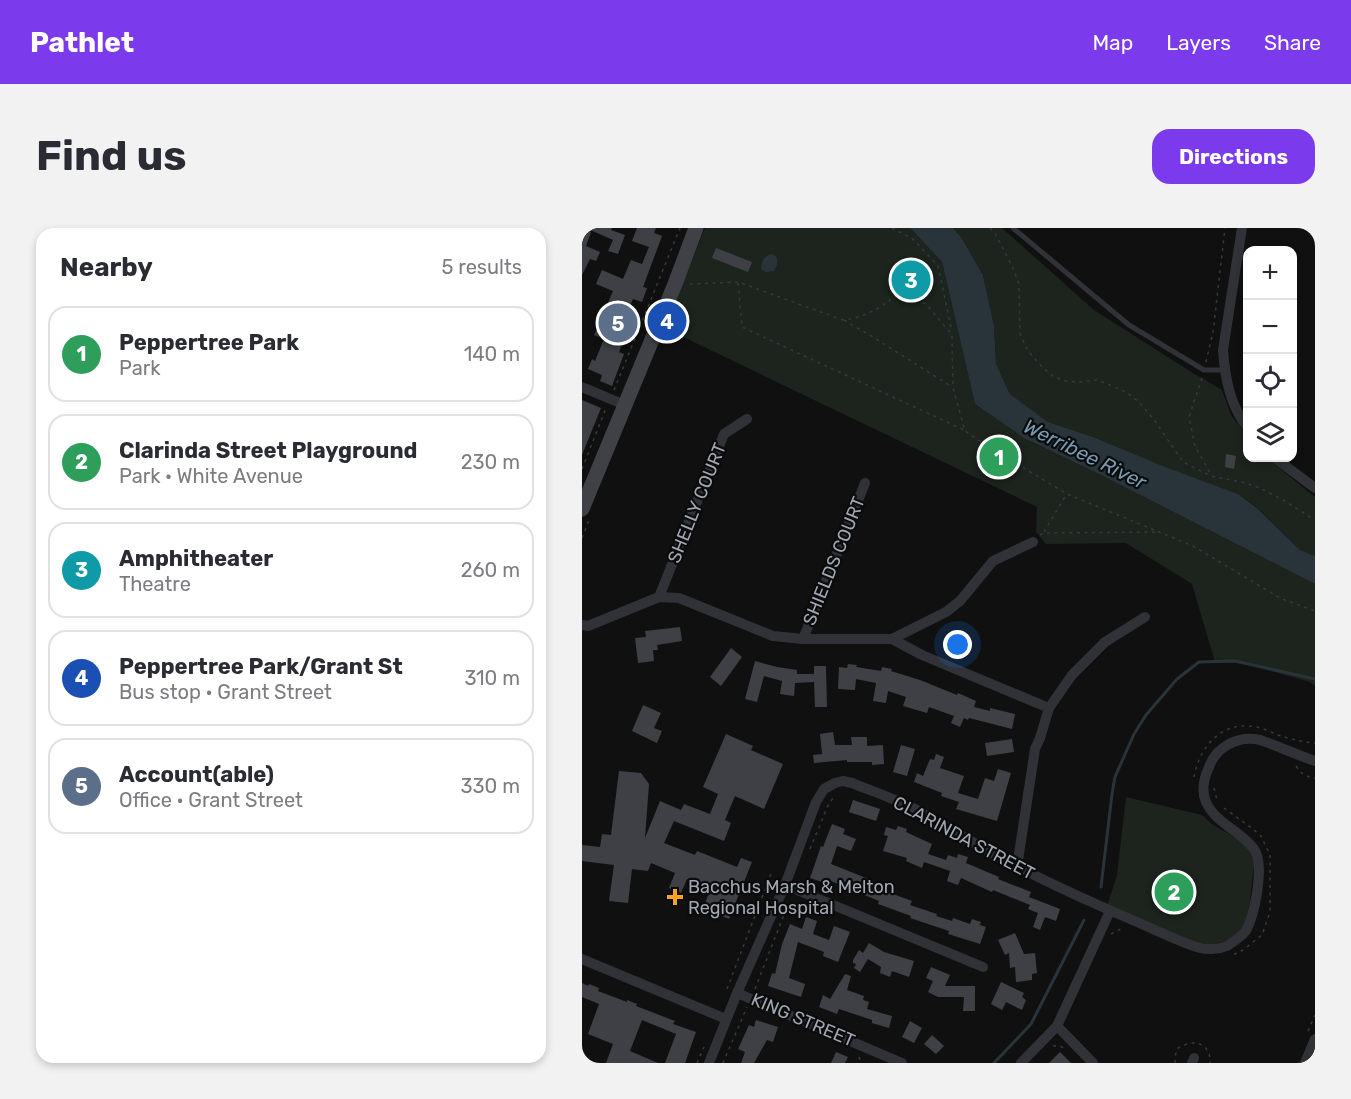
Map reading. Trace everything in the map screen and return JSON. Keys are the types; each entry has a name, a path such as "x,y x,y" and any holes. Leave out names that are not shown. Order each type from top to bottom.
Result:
{"main road":[{"path":"582,509 696,228"}],"street":[{"path":"1242,228 1223,350 1224,370 1230,394 1243,422"},
{"path":"582,387 625,405"},
{"name":"SHELLY COURT","path":"659,597 724,434 747,418"},
{"path":"1280,462 1315,488"},
{"name":"SHIELDS COURT","path":"803,639 865,483"},
{"path":"582,625 588,626 659,597 679,598 773,636 803,639 891,639 946,612 960,601 993,561 1033,542"},
{"path":"1017,867 1035,748 1049,708 1072,675 1105,642 1145,617"},
{"path":"891,639 922,655 1049,708"},
{"name":"CLARINDA STREET","path":"709,1063 726,1019 731,992 785,885 816,802 824,789 835,783 852,783 909,806 1108,916 1202,948 1224,947 1244,933 1249,923 1255,902 1259,861 1256,851 1242,836 1217,819 1206,802 1203,788 1210,764 1218,752 1229,743 1244,740 1258,740 1315,761"},
{"path":"785,885 983,967"},
{"path":"1021,1063 1057,1026 1108,916"},
{"path":"582,959 726,1019"},
{"name":"KING STREET","path":"731,992 751,998 882,1059 902,1063"},
{"path":"1057,1026 1093,1063"},
{"path":"1305,1063 1315,1039"}],"lane":[{"path":"1013,228 1129,325 1204,370 1224,370"}],"path":[{"path":"582,469 680,228"},
{"path":"892,228 913,239 938,266 952,335 953,388 965,431"},
{"path":"990,228 1012,266 1018,284 1020,334 1028,351 1054,377 1078,382 1098,380 1126,392 1140,402 1183,462 1211,476 1246,483 1262,489 1315,520"},
{"path":"1211,476 1195,446 1189,417 1213,332 1225,228"},
{"path":"738,282 742,327 965,431 1066,494 1193,546 1281,598 1315,611"},
{"path":"675,284 738,282 843,320 953,388"},
{"path":"843,320 858,318 880,307 898,294 926,304 952,335"},
{"path":"1033,542 1043,533 1066,494"},
{"path":"1043,533 1159,532"},
{"path":"1296,766 1305,776 1315,778"},
{"path":"1212,781 1219,804 1256,831 1270,855 1270,912 1262,935 1233,956 1224,957"},
{"path":"809,853 829,803 837,794"},
{"path":"731,992 772,871"},
{"path":"723,1063 787,909"},
{"path":"1108,916 1119,929"},
{"path":"1109,937 1119,929 1128,928"},
{"path":"697,1063 704,1045"},
{"path":"1056,1046 1066,1050"}],"shaded area":[{"path":"705,228 910,228 942,262 975,404 1030,441 1315,584 1315,686 1310,682 1235,661 1215,662 1192,584 1126,543 1046,544 1036,532 1037,507 664,329"},
{"path":"953,228 1002,228 1094,310 1222,390 1231,415 1243,430 1243,462 1272,462 1315,497 1315,556 1300,550 1258,508 1238,494 1093,437 1048,422 1010,394 996,364 994,326 983,275 961,237"},
{"path":"1126,797 1202,815 1213,825 1240,840 1252,853 1254,862 1250,901 1242,930 1223,942 1202,946 1107,906 1117,875"}],"water":[{"name":"Werribee River","path":"910,228 953,228 961,237 983,275 994,326 996,364 1010,394 1048,422 1093,437 1238,494 1257,508 1300,550 1315,556 1315,584 1026,439 975,404 942,262"},
{"path":"773,254 777,258 777,265 774,271 766,272 761,269 763,261 767,256"}],"building":[{"path":"582,228 591,232 586,246 600,252 596,261 590,259 582,275"},
{"path":"586,228 612,228 611,230 625,235 618,254 608,251 613,240"},
{"path":"637,228 656,228 654,233 662,236 643,287 647,288 642,302 633,299 626,315 633,318 631,324 633,325 619,352 624,354 612,386 600,381 602,375 588,369 592,359 595,361 604,339 594,335 613,291 596,284 602,270 623,279 631,260 642,264 649,247 632,241"},
{"path":"716,248 752,262 748,272 712,258"},
{"path":"911,261 926,267 932,282 926,297 911,303 896,297 890,282 896,267"},
{"path":"582,400 601,408 582,455"},
{"path":"1226,454 1236,456 1234,469 1225,467"},
{"path":"680,627 682,641 657,645 658,650 653,650 654,661 638,663 635,638 646,637 645,631"},
{"path":"731,648 742,657 721,686 710,677"},
{"path":"755,661 797,670 797,674 814,674 814,666 826,666 827,707 815,707 814,682 795,683 794,696 780,694 782,681 764,676 757,702 745,699"},
{"path":"848,664 881,671 882,667 892,669 891,671 976,701 974,707 1015,714 1012,729 969,718 968,720 964,718 960,727 951,723 954,716 929,707 927,713 903,706 906,697 888,691 886,703 873,701 876,683 856,679 855,690 838,689 839,667 847,668"},
{"path":"643,705 661,713 654,728 662,731 657,743 632,731"},
{"path":"833,732 835,745 852,745 851,737 867,737 867,746 883,745 884,764 872,765 872,762 847,762 847,760 814,763 813,755 822,754 820,734"},
{"path":"726,734 753,746 751,750 783,764 764,809 735,796 725,820 731,823 724,841 674,821 664,843 695,855 697,851 737,867 741,858 752,862 729,919 703,908 711,888 687,879 681,893 669,888 675,873 651,863 648,871 632,869 628,903 609,901 614,865 582,861 582,845 600,847 602,834 611,835 619,771 641,773 649,784 645,838 660,801 681,810 684,804 710,814 718,794 703,787"},
{"path":"1012,739 1014,752 987,756 985,743"},
{"path":"901,745 915,749 907,776 893,772"},
{"path":"936,754 944,757 940,768 964,776 958,793 978,799 985,778 994,781 998,769 1011,773 997,821 956,809 959,802 941,796 942,793 914,782 917,773 923,776 930,759 934,760"},
{"path":"853,800 880,809 876,821 849,812"},
{"path":"832,824 845,829 843,834 856,839 851,851 837,846 831,864 876,882 874,887 912,901 910,905 937,914 936,916 952,921 953,918 970,924 972,919 981,922 980,925 986,927 980,944 910,918 911,916 878,904 879,901 826,879 825,883 810,878 821,846 823,847"},
{"path":"898,826 932,844 928,854 946,860 948,855 957,858 958,854 968,857 966,863 1031,892 1029,897 1060,909 1056,921 1045,917 1040,930 1033,927 1038,913 1028,909 1030,905 961,878 958,885 947,881 950,871 924,862 922,868 906,861 907,858 883,851 888,836 884,835 886,827 896,830"},
{"path":"806,917 817,921 813,934 829,940 834,926 850,932 838,962 823,956 824,952 798,942 789,978 805,984 801,997 768,986 772,973 775,974 782,944 790,924 802,929"},
{"path":"1015,933 1024,954 1035,953 1037,973 1032,974 1032,980 1016,982 1015,967 1010,968 1009,953 1005,955 998,940"},
{"path":"869,943 884,952 914,961 909,977 892,971 890,977 880,973 881,967 868,959 860,972 854,968 856,964 853,960 859,950 863,953"},
{"path":"931,967 950,975 945,986 975,986 975,1011 963,1011 964,997 938,997 928,992 933,981 926,978"},
{"path":"845,974 851,976 847,990 864,996 863,1000 869,1002 867,1009 892,1016 889,1028 839,1009 837,1014 819,1007 823,995 830,999"},
{"path":"1001,982 1024,993 1022,997 1026,1000 1022,1010 1006,1002 1002,1010 991,1004"},
{"path":"582,983 637,1004 636,1006 675,1021 673,1024 696,1032 685,1063 665,1063 676,1034 642,1020 630,1051 658,1063 606,1063 613,1044 588,1034 599,1004 582,997"},
{"path":"756,1020 778,1027 773,1042 767,1040 754,1063 741,1063 745,1052 738,1049 749,1025 754,1027"},
{"path":"910,1021 922,1028 914,1043 902,1037"},
{"path":"932,1035 944,1046 936,1054 924,1044"},
{"path":"836,1052 848,1057 845,1063 831,1063"},
{"path":"1060,1052 1071,1063 1049,1063"}],"waterway":[{"path":"1101,887 1115,777 1134,734 1146,715 1177,679 1199,662 1235,661 1315,679"},
{"path":"994,1063 1031,1024 1084,920"}],"place":[{"name":"Amphitheater","path":"911,280"},
{"name":"Peppertree Park/Grant St","path":"667,321"},
{"name":"Account(able)","path":"618,323"},
{"name":"Peppertree Park","path":"999,457"},
{"name":"Clarinda Street Playground","path":"1174,892"},
{"name":"Bacchus Marsh & Melton Regional Hospital","path":"675,897"}]}
